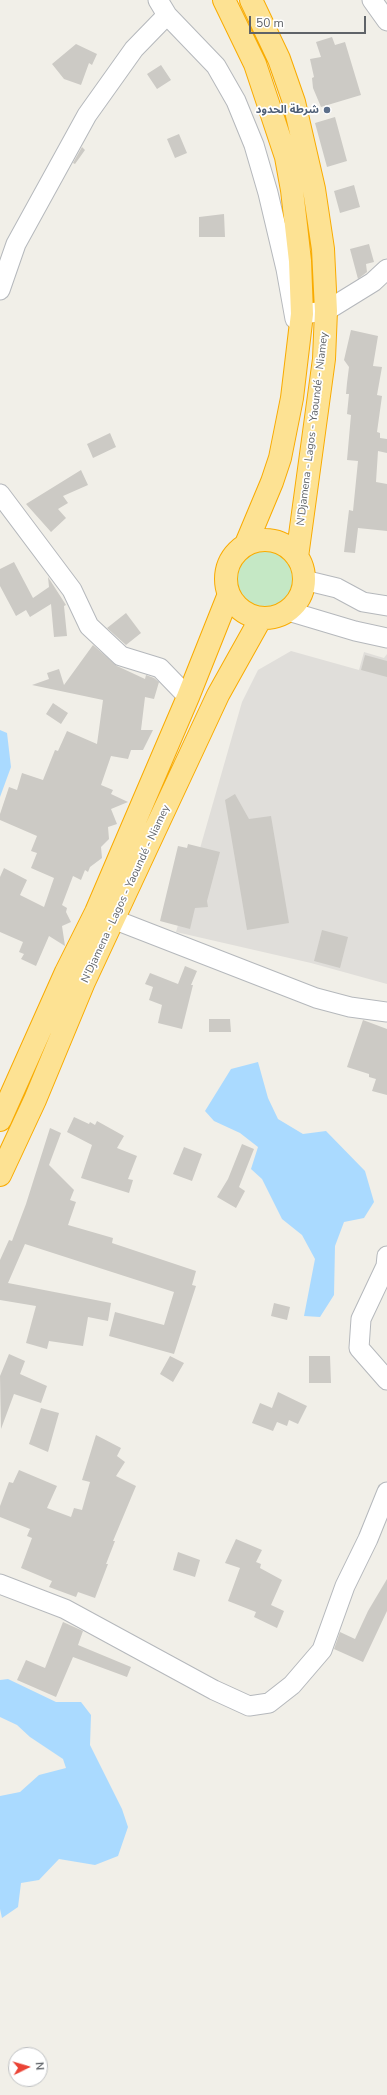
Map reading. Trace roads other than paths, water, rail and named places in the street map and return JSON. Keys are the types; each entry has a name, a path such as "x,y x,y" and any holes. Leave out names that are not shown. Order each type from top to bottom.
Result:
{"highway":[{"path":"224,0 255,64 286,157 292,190 300,261 302,314 292,398 280,458 272,482 246,544"},
{"name":"N'Djamena - Lagos - Yaoundé - Niamey","path":"250,0 279,59 294,102 306,148 323,249 326,311 322,373 297,557"},
{"path":"257,540 274,541 289,548 297,557 302,568 304,580 299,597 288,611 280,616 261,618 241,611 234,604 226,583 226,572 230,560 237,551 246,544 257,540"},
{"name":"N'Djamena - Lagos - Yaoundé - Niamey","path":"0,1175 35,1100 84,982 105,915 229,594"},
{"name":"N'Djamena - Lagos - Yaoundé - Niamey","path":"0,1120 66,972 105,915 218,695 261,618"}],"street":[{"path":"372,0 387,21"},
{"path":"0,290 16,244 87,115 163,7 216,66 236,101 254,145 286,269 299,348"},
{"path":"302,314 326,311 373,282 387,269"},
{"path":"0,494 72,590 89,626 121,656 160,668 188,697"},
{"path":"304,580 337,588 363,602 387,606"},
{"path":"288,611 355,631 387,638"},
{"path":"105,915 316,998 350,1007 387,1012"},
{"path":"387,1256 386,1266 361,1319 359,1348 387,1380"},
{"path":"0,1584 65,1609 214,1690 249,1706 269,1703 292,1685 322,1650 345,1586 368,1539 387,1492"},
{"path":"368,1539 387,1522"}],"water":[{"path":"0,730 7,733 11,767 0,797"},
{"path":"258,1062 268,1098 278,1119 303,1134 326,1131 365,1171 374,1202 364,1218 344,1222 335,1246 334,1295 320,1317 304,1316 315,1259 302,1235 282,1219 262,1179 251,1169 258,1147 240,1133 214,1121 205,1111 231,1069"},
{"path":"8,1679 56,1702 81,1702 91,1715 90,1745 122,1809 128,1827 118,1856 95,1865 59,1859 39,1880 21,1883 18,1907 2,1918 0,1909 0,1796 20,1792 39,1775 66,1768 63,1759 30,1737 17,1725 0,1717 0,1680"}],"place":[{"name":"شرطة الحدود","path":"327,110"}]}
